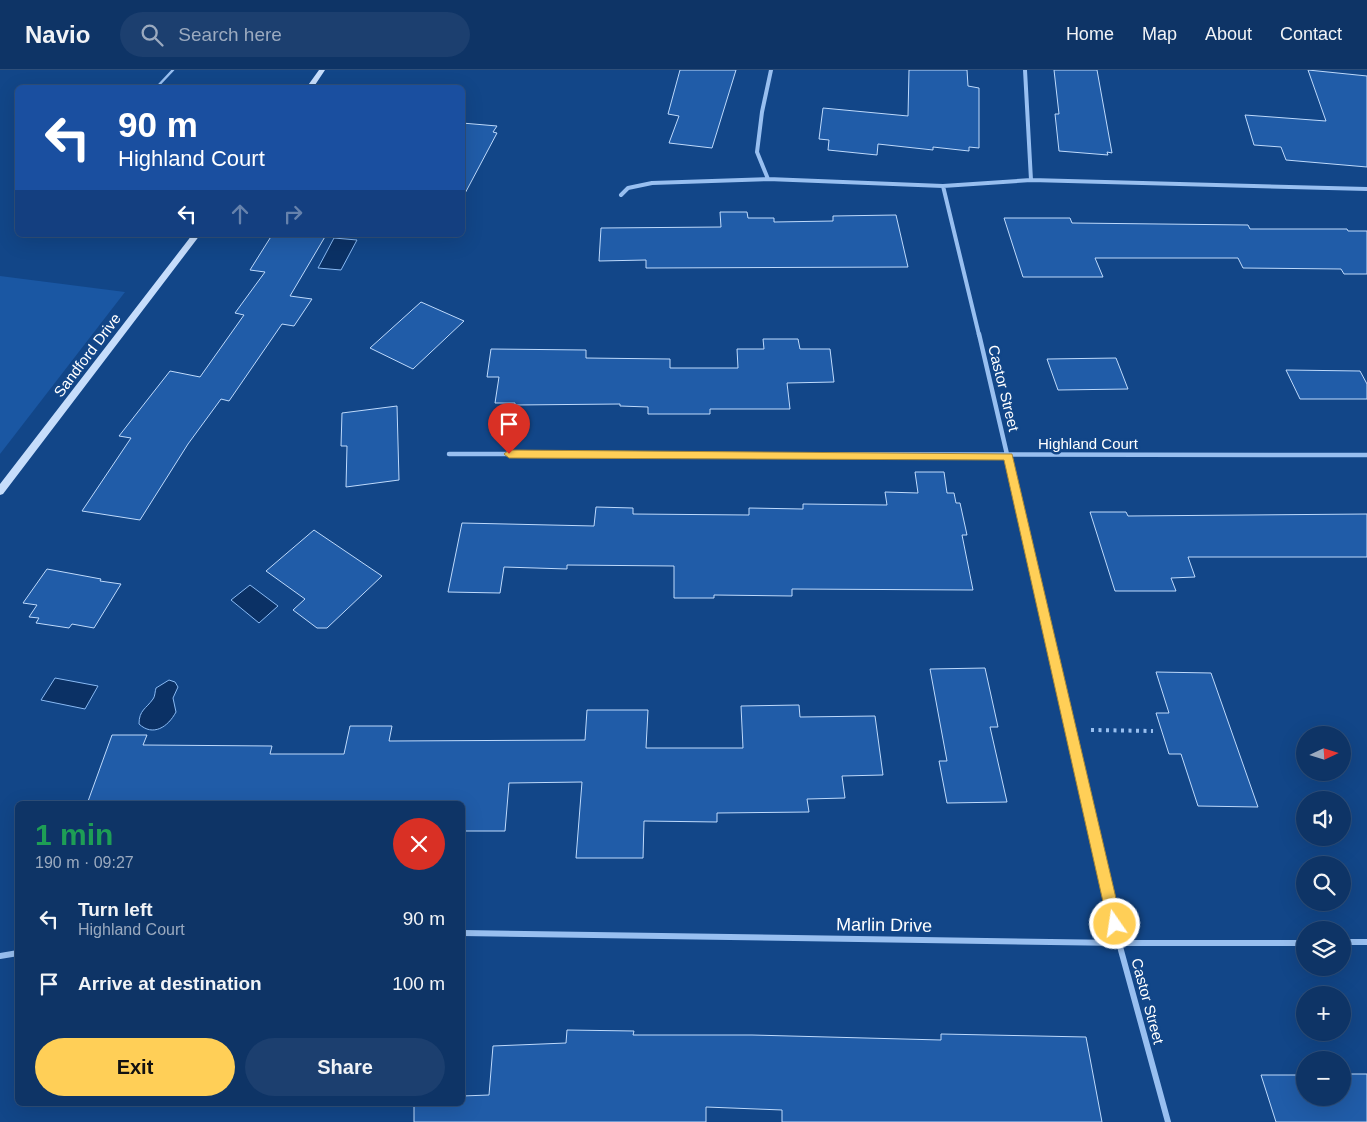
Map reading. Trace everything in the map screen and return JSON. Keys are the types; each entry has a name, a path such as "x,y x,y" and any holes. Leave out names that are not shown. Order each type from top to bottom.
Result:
{"street":[{"path":"311,85 322,70"},
{"path":"768,178 757,152 762,112 771,70"},
{"path":"1024,70 1031,180"},
{"path":"621,195 628,188 652,183 768,178 943,186 1031,180 1367,189"},
{"name":"Castor Street","path":"943,186 1008,456 1120,943 1168,1122"},
{"name":"Sandford Drive","path":"0,491 194,237"},
{"name":"Highland Court","path":"449,454 1367,455"},
{"name":"Marlin Drive","path":"465,933 1120,943 1296,943"},
{"path":"1351,942 1367,942"},
{"path":"0,956 15,953"}],"lane":[{"path":"159,85 173,70"}],"path":[{"path":"1071,730 1153,731"}],"shaded area":[{"path":"334,238 357,240 341,270 318,268"},
{"path":"0,276 125,292 0,454"},
{"path":"250,585 278,606 259,623 231,600"},
{"path":"55,678 98,686 85,709 41,700"},
{"path":"169,680 175,682 178,687 173,698 176,712 169,722 160,729 150,730 144,728 139,724 142,713 154,698 156,688"}],"building":[{"path":"680,70 736,70 712,148 669,143 679,116 668,114"},
{"path":"909,70 967,70 968,86 979,88 979,148 969,147 969,151 933,147 933,150 878,144 877,155 828,150 829,140 819,139 823,108 908,116"},
{"path":"1054,70 1097,70 1112,153 1107,152 1108,155 1059,151 1055,114 1059,114"},
{"path":"1308,70 1367,76 1367,167 1286,160 1281,147 1254,145 1245,115 1326,121"},
{"path":"465,123 497,126 493,132 497,133 465,193"},
{"path":"720,212 747,212 748,218 774,218 774,222 833,221 833,216 896,215 908,267 646,268 646,260 599,261 601,228 721,227"},
{"path":"1004,218 1070,218 1072,223 1248,225 1250,229 1347,229 1348,231 1367,231 1367,274 1344,274 1341,269 1243,268 1238,258 1095,258 1103,277 1023,277"},
{"path":"271,237 325,237 290,296 312,299 294,326 282,324 229,401 221,399 188,444 140,520 82,511 131,438 119,436 170,371 200,377 244,315 235,313 265,272 250,270"},
{"path":"421,302 464,321 413,369 370,348"},
{"path":"763,339 798,339 800,349 830,349 834,382 787,383 790,409 710,409 710,414 648,414 648,407 620,406 620,404 515,405 515,403 495,403 499,377 487,377 491,349 586,350 586,358 670,359 670,368 738,368 737,349 764,349"},
{"path":"1116,358 1128,389 1058,390 1047,359"},
{"path":"1286,370 1360,371 1367,384 1367,399 1300,399"},
{"path":"397,406 399,480 346,487 347,446 341,446 342,413"},
{"path":"915,472 944,472 947,493 954,493 956,503 960,503 967,535 962,535 973,590 792,589 792,596 714,595 714,598 674,598 674,566 567,565 567,569 504,567 500,593 448,592 462,523 594,526 596,507 633,508 633,514 749,515 749,508 803,509 803,504 887,505 885,492 918,493"},
{"path":"1090,512 1126,512 1128,516 1367,514 1367,557 1188,557 1195,577 1171,578 1176,591 1115,591"},
{"path":"314,530 382,576 327,628 317,628 293,610 305,599 266,571"},
{"path":"47,569 121,584 94,628 72,624 69,628 36,623 39,618 29,617 37,605 23,603"},
{"path":"985,668 998,727 990,727 1007,802 947,803 939,761 947,761 930,669"},
{"path":"1156,672 1211,673 1258,807 1198,806 1181,754 1169,754 1156,713 1169,713"},
{"path":"799,705 800,717 875,716 883,775 842,776 845,798 807,799 809,812 717,813 717,822 644,821 643,858 576,858 582,782 509,783 505,831 465,831 465,801 88,801 112,735 147,735 143,745 272,746 270,754 344,754 350,726 392,726 389,741 585,740 587,710 648,710 646,748 743,748 741,706"},
{"path":"567,1030 634,1031 633,1035 752,1035 941,1040 941,1034 1086,1037 1102,1122 782,1122 782,1110 706,1107 706,1122 414,1122 414,1106 465,1106 465,1096 489,1095 493,1046 566,1043"},
{"path":"1351,1074 1367,1074 1367,1122 1276,1122 1261,1075 1296,1075 1296,1106 1351,1106"}],"route":[{"path":"509,454 1008,456 1115,924"}]}
